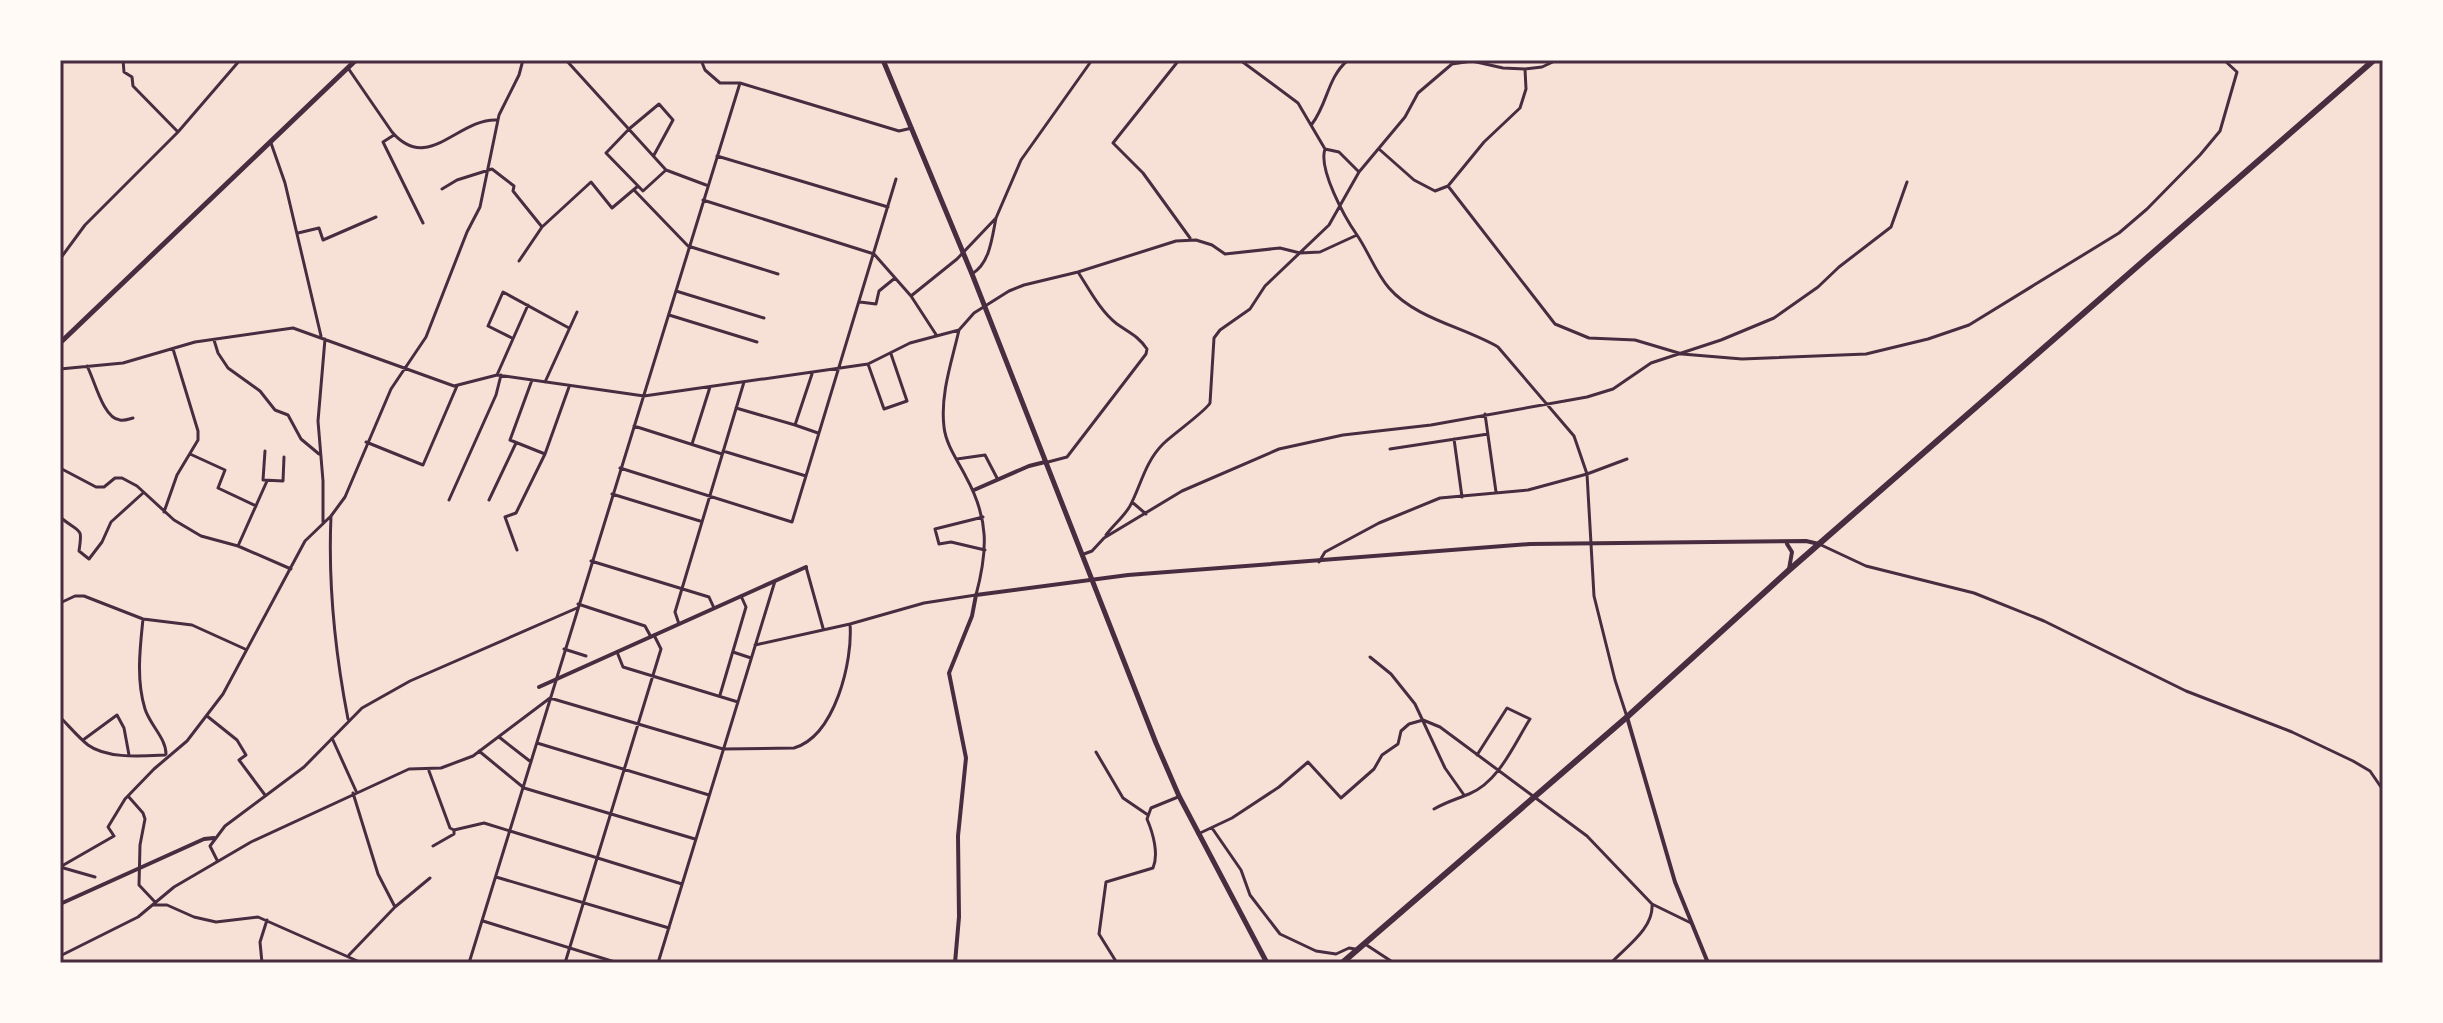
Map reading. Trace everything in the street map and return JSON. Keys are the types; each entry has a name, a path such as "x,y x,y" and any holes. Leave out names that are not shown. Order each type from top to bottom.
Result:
{"highway":[{"path":"1342,963 1627,717 1788,571 2374,60"}],"main road":[{"path":"60,343 356,60"},
{"path":"883,60 972,274 1179,796 1267,963"}],"street":[{"path":"123,60 124,72 132,77 133,86 178,132"},
{"path":"60,259 85,225 178,132 240,60"},
{"path":"60,867 114,836 108,827 128,796 167,756 187,741 207,716 223,694 305,541 331,516 345,497 366,442 403,367 426,337 467,232 480,207 497,120 523,62 529,60"},
{"path":"566,60 666,170 707,186"},
{"path":"701,60 705,70 720,83 740,83 899,131 912,128"},
{"path":"972,274 986,260 996,218 1021,160 1092,60"},
{"path":"1179,60 1113,143 1143,173 1190,238"},
{"path":"1240,60 1298,103 1325,149"},
{"path":"1312,124 1320,114 1336,71 1348,60"},
{"path":"1082,554 1092,551 1120,521 1132,502 1140,477 1160,447 1208,408 1214,338 1220,330 1250,309 1265,286 1329,225 1359,172 1405,117 1418,93 1452,64 1472,61 1525,69 1542,67 1557,60"},
{"path":"1448,186 1555,324 1589,338 1635,340 1682,354 1742,359 1866,354 1969,325 2119,233 2147,209 2220,131 2237,72 2224,60"},
{"path":"348,68 394,135 409,146 428,148 481,121 497,120"},
{"path":"1379,149 1414,180 1435,191 1448,186 1484,142 1520,108 1526,89 1525,69"},
{"path":"469,963 740,83"},
{"path":"654,155 673,120 659,104 606,153 688,246 778,274"},
{"path":"394,135 383,142 423,223"},
{"path":"271,142 285,183 323,337 318,421 323,522"},
{"path":"1325,149 1339,152 1359,172"},
{"path":"1325,149 1322,156 1324,167 1339,208 1389,288 1408,303 1457,331 1498,347 1574,436 1587,474 1594,596 1615,680 1675,882 1708,963"},
{"path":"717,156 888,207"},
{"path":"442,189 488,168"},
{"path":"488,168 514,186 513,191 542,227"},
{"path":"636,188 643,191 666,170"},
{"path":"620,468 792,522 896,179"},
{"path":"519,261 542,227 591,182 612,208 636,188"},
{"path":"1104,538 1182,491 1279,449 1343,435 1431,425 1613,389 1641,368 1774,318 1818,287 1891,227 1907,182"},
{"path":"703,200 874,254 911,296 937,336"},
{"path":"298,233 319,228 323,240 376,217"},
{"path":"911,296 957,259 996,218"},
{"path":"955,963 959,917 958,836 966,758 949,673 972,616 985,550 983,517 974,490 947,443 943,410 959,330 974,313 1024,285 1190,238 1212,245 1225,254 1280,248 1300,253 1320,252 1357,235"},
{"path":"974,490 1029,466 1067,457 1146,354 1147,349 1132,332 1116,324 1095,299 1078,272"},
{"path":"860,302 876,304 879,291 895,278"},
{"path":"676,291 764,318"},
{"path":"512,338 488,326 503,292 569,328"},
{"path":"449,500 496,395 499,375 512,338 528,304"},
{"path":"545,382 577,312"},
{"path":"669,315 757,342"},
{"path":"60,369 135,360 214,340 293,328 444,384 457,386 499,375 644,396 868,364 910,343 959,330"},
{"path":"214,340 228,368 260,391 275,410 288,415 301,439 321,455"},
{"path":"164,512 177,475 198,440 173,349"},
{"path":"868,364 884,409 907,401 891,354"},
{"path":"87,366 98,394 112,417 119,420 133,418"},
{"path":"795,425 812,374"},
{"path":"532,380 510,440 545,454"},
{"path":"679,624 675,612 681,589 744,382"},
{"path":"366,442 423,465 457,386"},
{"path":"517,550 505,517 516,513 545,454 569,386"},
{"path":"692,444 710,387"},
{"path":"736,408 819,433"},
{"path":"1485,414 1496,492"},
{"path":"634,426 806,476"},
{"path":"1390,449 1488,434"},
{"path":"1454,439 1462,497"},
{"path":"489,500 516,443"},
{"path":"265,451 263,480 283,481 284,457"},
{"path":"190,454 225,470 218,488 256,506"},
{"path":"957,459 985,455 997,478"},
{"path":"1319,562 1325,552 1379,523 1440,498 1528,490 1627,459"},
{"path":"60,468 96,487 104,487 115,478 122,478 164,512 206,539 238,546 292,569"},
{"path":"238,546 267,481"},
{"path":"60,517 81,532 83,538 79,551 89,559 102,542 111,522 143,493"},
{"path":"612,494 701,521"},
{"path":"1132,502 1146,514"},
{"path":"331,516 334,628 348,719"},
{"path":"983,517 935,529 939,544 951,542 985,550"},
{"path":"1783,542 1789,545 1792,552 1788,571"},
{"path":"755,645 850,624 924,603 1128,575 1530,544 1819,544 1866,566 1974,593 2044,621 2186,691 2292,732 2353,761 2370,771 2383,790"},
{"path":"591,561 709,597 714,608"},
{"path":"539,687 806,567 824,630"},
{"path":"658,963 775,581"},
{"path":"60,603 75,596 84,596 143,619 192,625 245,649"},
{"path":"720,696 746,607 741,596"},
{"path":"217,860 210,846 214,838 241,812 304,767 362,708 410,681 577,606 645,626 661,649 565,963"},
{"path":"143,619 142,695 145,710 164,743 167,756"},
{"path":"550,698 723,749 794,748 810,739 833,710 851,651 850,624"},
{"path":"564,649 586,656"},
{"path":"617,652 623,667 738,702"},
{"path":"733,652 751,658"},
{"path":"1370,657 1391,674 1415,704 1445,768 1464,795"},
{"path":"61,960 125,924 217,860 409,769 441,768 479,751 550,698"},
{"path":"1434,809 1452,798 1472,793 1499,770 1530,719 1507,708 1477,755"},
{"path":"83,740 117,715 124,728 129,755"},
{"path":"207,716 237,740 246,755 239,760 265,796"},
{"path":"60,717 83,740 102,752 167,756"},
{"path":"1198,834 1279,787 1308,762 1341,798 1374,769 1382,755 1398,744 1401,731 1409,724 1423,720 1440,727 1597,845 1652,904 1691,923"},
{"path":"499,737 531,762"},
{"path":"332,738 355,792 378,874 395,907"},
{"path":"537,743 709,795"},
{"path":"479,751 524,788 696,840"},
{"path":"1096,752 1123,798 1148,815"},
{"path":"428,769 450,828 454,830"},
{"path":"128,796 145,819 140,845 139,885 154,904 175,907 194,917 216,922 251,917 267,920 362,963"},
{"path":"1117,963 1099,934 1106,882 1153,868 1156,861 1148,815 1151,808 1179,796"},
{"path":"454,830 484,823 682,884"},
{"path":"1212,828 1241,870 1250,895 1280,934 1316,951 1336,954 1352,947 1357,951"},
{"path":"433,846 454,834 454,830"},
{"path":"60,904 204,839 214,838"},
{"path":"60,867 95,877"},
{"path":"496,877 669,928"},
{"path":"349,955 395,907 430,878"},
{"path":"1611,963 1648,925 1652,904"},
{"path":"262,963 260,942 267,920"},
{"path":"483,921 618,963"},
{"path":"1365,944 1394,963"}]}
